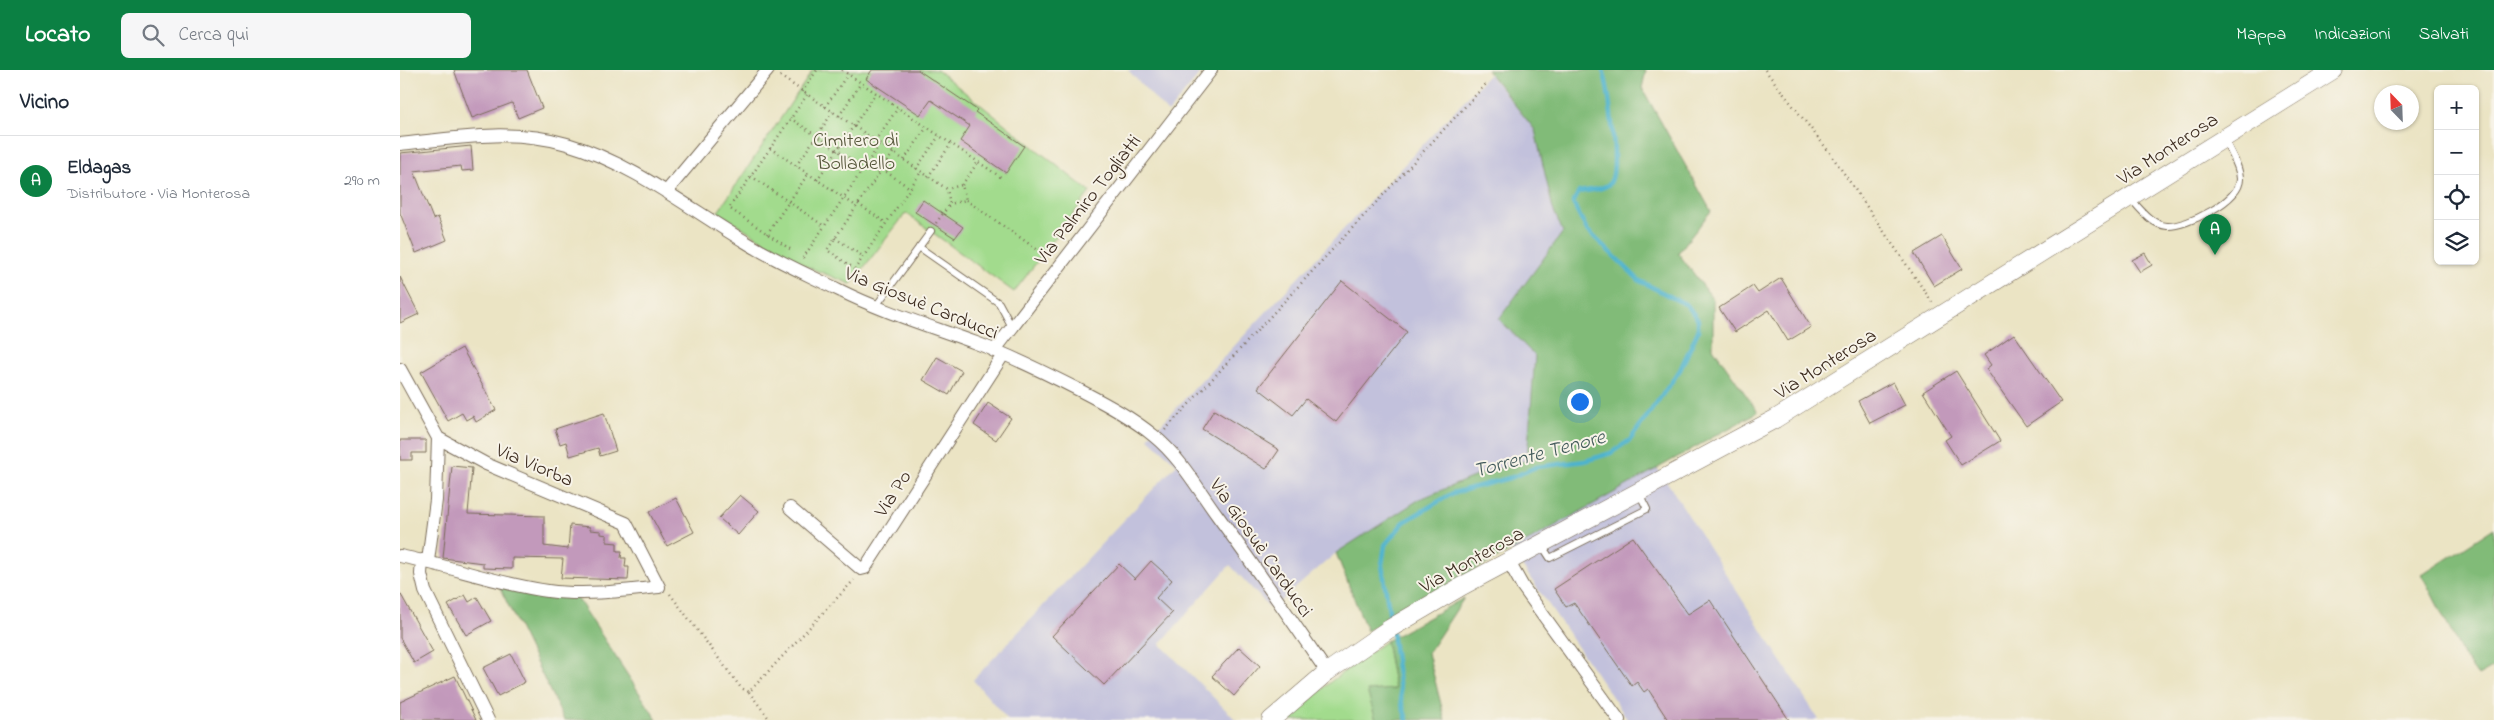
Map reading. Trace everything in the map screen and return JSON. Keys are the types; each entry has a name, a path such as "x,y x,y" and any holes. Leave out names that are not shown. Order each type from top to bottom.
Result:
{"main road":[{"name":"Via Monterosa","path":"1271,720 1327,672 1365,644 1541,544 1775,419 1942,316 2223,137 2333,70"}],"street":[{"name":"Via Palmiro Togliatti","path":"998,353 1012,327 1211,70"},
{"path":"666,192 773,72"},
{"name":"Via Giosuè Carducci","path":"400,144 494,134 539,138 569,144 622,167 746,242 843,292 998,353 1055,378 1127,415 1157,438 1182,467 1264,579 1327,672"},
{"name":"Via Po","path":"865,568 998,353"},
{"path":"400,369 438,438 436,500 421,574 424,591 488,720"},
{"name":"Via Viorba","path":"438,438 486,464 626,523 659,587"},
{"path":"790,508 849,561 861,570 865,568"},
{"path":"400,556 492,580 550,591 608,593 659,587"},
{"path":"1509,562 1523,587 1619,720"}],"lane":[{"path":"2129,198 2153,221 2166,226 2183,224 2198,219 2223,203 2234,193 2240,182 2240,172 2223,137"},
{"path":"876,306 930,231"},
{"path":"919,247 1000,303 1012,327"}],"path":[{"path":"802,92 817,70"},
{"path":"842,70 1002,178"},
{"path":"1765,70 1830,153 1942,316"},
{"path":"773,72 947,189 950,204"},
{"path":"825,107 848,74"},
{"path":"839,116 861,83"},
{"path":"1157,438 1486,84"},
{"path":"817,180 876,93"},
{"path":"807,95 729,208 767,234 803,258 880,144"},
{"path":"875,141 898,108"},
{"path":"796,166 833,112"},
{"path":"790,118 864,168"},
{"path":"904,160 927,127"},
{"path":"916,169 939,136"},
{"path":"928,177 951,144"},
{"path":"770,148 844,198 886,223"},
{"path":"893,153 827,250 855,269 921,172"},
{"path":"947,189 962,185 978,162"},
{"path":"882,169 910,188"},
{"path":"767,234 808,174"},
{"path":"751,176 825,226"},
{"path":"962,185 966,200 1038,250"},
{"path":"930,231 950,204 966,200"},
{"path":"835,238 864,257"},
{"path":"749,692 865,568"},
{"path":"659,587 668,592 741,688 749,692 770,720"}],"shaded area":[{"path":"1128,70 1203,70 1168,113"},
{"path":"1489,74 1535,130 1553,209 1563,232 1499,319 1535,356 1527,460 1481,474 1420,499 1336,553 1271,609 1230,565 1160,644 1236,720 1008,720 973,680 1177,464 1148,438"},
{"path":"1657,468 1819,720 1628,720 1511,550"}],"green space":[{"name":"Cimitero di Bolladello","path":"813,70 937,70 1090,192 1014,292 906,213 851,284 800,264 718,212"},
{"path":"1487,70 1646,70 1642,88 1711,211 1678,253 1713,299 1713,348 1758,412 1367,631 1336,553 1420,499 1481,474 1527,460 1535,356 1499,319 1563,232 1553,209 1535,130"},
{"path":"2494,528 2494,667 2478,676 2465,659 2422,575"},
{"path":"499,586 576,596 657,720 564,720"},
{"path":"1464,598 1428,653 1445,720 1376,720 1367,691 1395,689 1386,641"},
{"path":"1386,641 1395,689 1368,691 1376,720 1287,720 1334,679"}],"building":[{"path":"454,70 527,70 542,108 518,118 512,103 472,118"},
{"path":"872,70 918,70 977,110 975,112 1024,146 1006,173 960,141 970,126 931,100 920,115 866,79"},
{"path":"471,146 473,170 462,171 461,166 414,171 433,219 438,217 447,240 416,253 400,213 400,153"},
{"path":"923,200 963,227 955,238 915,212"},
{"path":"1942,236 1962,269 1934,286 1914,253"},
{"path":"2145,253 2152,265 2140,272 2132,260"},
{"path":"400,277 419,314 400,323"},
{"path":"1781,278 1811,327 1788,341 1769,310 1735,332 1719,308 1753,286 1758,293"},
{"path":"1342,281 1407,332 1336,422 1306,399 1293,415 1258,388"},
{"path":"2014,334 2061,402 2026,426 1986,369 1991,365 1984,355"},
{"path":"462,348 496,410 476,422 473,416 466,420 462,413 448,421 421,372"},
{"path":"937,357 962,371 949,395 923,380"},
{"path":"1956,371 2000,441 1961,465 1945,440 1951,436 1923,392"},
{"path":"1893,382 1905,405 1870,423 1858,401"},
{"path":"988,403 1011,418 996,440 974,425"},
{"path":"1214,410 1279,450 1266,469 1202,429"},
{"path":"604,413 616,451 600,456 598,448 570,456 566,442 560,444 555,429"},
{"path":"400,440 426,440 426,453 412,453 412,460 400,460"},
{"path":"452,466 472,468 468,514 544,516 544,546 568,549 570,525 590,527 590,530 601,531 601,534 607,535 607,542 617,543 617,551 622,551 621,558 626,558 625,567 629,567 628,580 561,578 563,559 512,558 512,569 483,568 483,563 443,558"},
{"path":"740,495 759,511 738,535 719,518"},
{"path":"676,498 694,532 667,546 649,512"},
{"path":"1633,537 1688,614 1710,600 1789,720 1668,720 1648,689 1644,692 1637,682 1632,686 1574,603 1566,607 1554,589"},
{"path":"1151,561 1172,580 1156,598 1172,613 1104,685 1052,636 1119,564 1135,579"},
{"path":"400,593 433,652 414,663 400,638"},
{"path":"465,595 469,602 477,597 491,621 466,635 448,605"},
{"path":"1239,647 1260,666 1234,696 1212,676"},
{"path":"511,654 525,682 498,696 483,668"},
{"path":"455,676 476,720 400,720 400,702"}],"waterway":[{"name":"Torrente Tenore","path":"1391,624 1382,565 1385,545 1404,522 1453,493 1513,477 1536,467 1585,461 1611,453 1630,440 1680,370 1698,331 1698,320 1687,305 1640,281 1587,230 1573,203 1579,192 1601,188 1611,181 1614,144 1608,93 1603,70"},
{"name":"Torrente Tenore","path":"1392,632 1402,704 1407,720"}],"place":[{"name":"Eldagas","path":"2215,255"}]}
